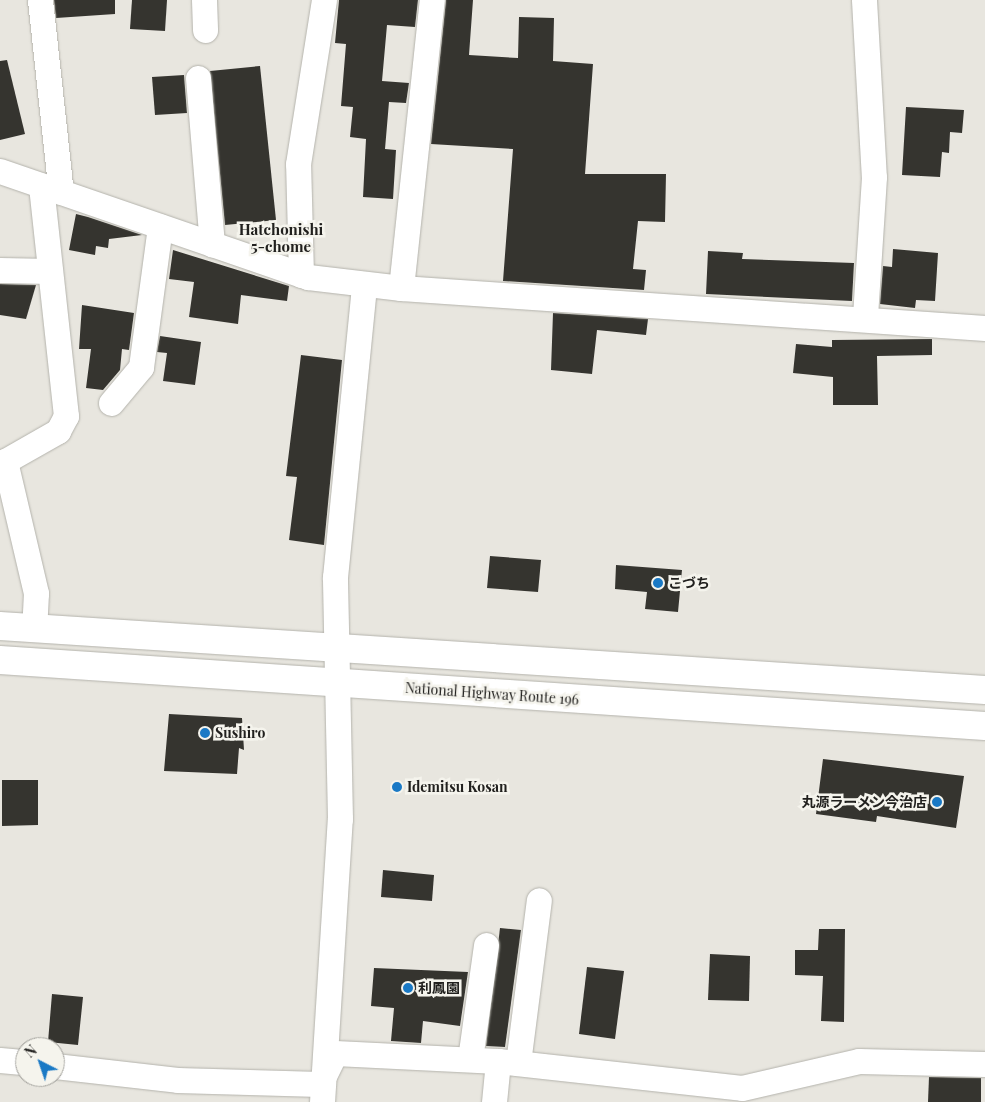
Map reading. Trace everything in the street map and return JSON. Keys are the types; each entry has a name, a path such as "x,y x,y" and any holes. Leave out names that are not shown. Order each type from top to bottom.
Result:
{"highway":[{"path":"0,626 335,650 985,690"},
{"name":"National Highway Route 196","path":"0,660 985,726"}],"street":[{"path":"34,628 36,593 2,463 58,431 66,416 50,271 51,188 40,0"},
{"path":"204,0 205,30"},
{"path":"301,275 298,164 324,0"},
{"path":"401,288 432,0"},
{"path":"864,0 874,177 865,318"},
{"path":"198,78 212,244"},
{"path":"0,171 301,275 401,288 865,318 985,328"},
{"path":"111,403 141,368 160,226"},
{"path":"0,270 50,271"},
{"path":"321,1093 338,869 334,683 335,578 364,284"},
{"path":"494,1102 508,1062 539,900"},
{"path":"470,1059 486,945"},
{"path":"321,1093 335,1053 508,1062 742,1088 859,1061 985,1064"},
{"path":"0,1060 15,1061"},
{"path":"65,1067 321,1093"}],"building":[{"path":"54,0 115,0 115,14 56,18"},
{"path":"132,0 167,0 165,31 130,29"},
{"path":"339,0 418,0 415,27 387,25 382,81 409,83 406,103 389,102 385,149 396,150 393,199 363,197 366,139 350,137 353,107 341,106 346,44 335,43"},
{"path":"446,0 473,0 469,55 518,58 519,17 554,18 553,61 593,64 585,174 666,174 665,222 638,221 633,269 646,270 644,290 503,281 513,149 431,144"},
{"path":"7,60 25,134 0,140 0,61"},
{"path":"260,66 276,220 225,225 210,71"},
{"path":"184,75 187,113 155,115 152,77"},
{"path":"906,107 964,110 962,133 950,132 949,153 942,152 940,177 902,175"},
{"path":"76,214 142,235 109,239 108,248 96,246 95,255 69,250"},
{"path":"893,249 938,253 935,301 916,300 915,308 880,304 883,266 892,267"},
{"path":"173,250 289,286 287,301 241,295 238,324 189,317 194,282 169,279"},
{"path":"708,251 743,253 742,259 854,263 852,301 706,294"},
{"path":"0,284 36,285 26,319 0,315"},
{"path":"82,305 134,313 129,350 122,349 120,370 103,390 86,388 91,349 79,349"},
{"path":"553,313 648,319 646,335 597,330 592,374 551,370"},
{"path":"160,336 201,342 195,385 163,381 167,353 157,352"},
{"path":"932,339 932,355 877,356 878,405 833,405 833,377 793,373 796,344 832,347 832,340"},
{"path":"301,355 342,360 324,545 289,540 297,477 286,476"},
{"path":"490,556 541,560 538,592 487,588"},
{"path":"616,565 682,570 678,612 645,609 647,592 615,589"},
{"name":"Sushiro","path":"169,714 242,718 244,750 239,748 237,774 164,771"},
{"path":"823,759 964,776 956,828 877,816 876,822 816,814"},
{"path":"2,780 38,780 38,825 2,826"},
{"path":"383,870 434,875 432,901 381,897"},
{"path":"500,928 521,930 505,1047 486,1046"},
{"path":"819,929 845,929 844,1022 821,1021 823,976 795,975 795,950 818,950"},
{"path":"710,954 750,956 749,1001 708,1000"},
{"path":"587,967 624,971 615,1039 579,1034"},
{"path":"374,968 468,972 460,1026 423,1021 421,1043 391,1041 394,1008 371,1006"},
{"path":"52,994 83,997 78,1045 65,1044 65,1037 48,1037"},
{"path":"929,1077 981,1078 981,1102 928,1102"}],"place":[{"name":"こづち","path":"658,583"},
{"name":"Sushiro","path":"205,733"},
{"name":"Idemitsu Kosan","path":"397,787"},
{"name":"丸源ラーメン今治店","path":"937,802"},
{"name":"利鳳園","path":"408,988"}],"district":[{"name":"Hatchonishi 5-chome","path":"281,238"}]}
